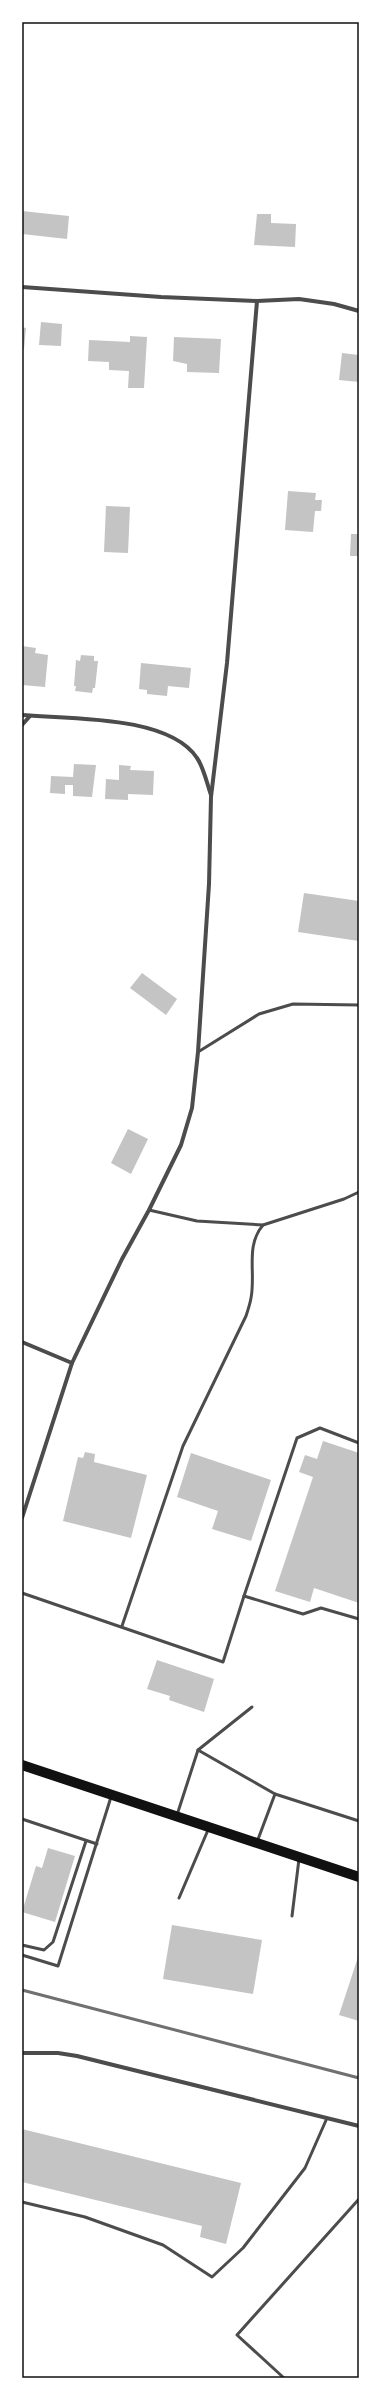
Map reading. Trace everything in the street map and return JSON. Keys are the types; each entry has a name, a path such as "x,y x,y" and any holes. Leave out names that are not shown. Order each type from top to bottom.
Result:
{"main road":[{"path":"22,1765 359,1877"}],"street":[{"path":"22,287 257,301 299,299 334,304 359,311"},
{"path":"22,1518 72,1363 122,1259 149,1210 181,1145 192,1108 198,1052 209,884 211,796 227,663 257,301"},
{"path":"22,715 145,726 165,733 179,741 197,758 211,796"},
{"path":"22,725 30,716"},
{"path":"22,1342 72,1363"},
{"path":"22,2053 58,2053 77,2056 359,2126"}],"lane":[{"path":"198,1052 259,1014 293,1004 359,1005"},
{"path":"149,1210 197,1221 263,1226 344,1199 359,1192"},
{"path":"122,1626 183,1446 246,1316 251,1298 251,1249 255,1234 263,1226"},
{"path":"22,1593 122,1626 223,1662 297,1438 320,1428 359,1443"},
{"path":"244,1596 303,1614 321,1608 359,1619"},
{"path":"176,1817 198,1750 252,1707"},
{"path":"198,1750 275,1794 359,1821"},
{"path":"257,1844 275,1794"},
{"path":"22,1955 58,1966 111,1795"},
{"path":"22,1819 97,1844"},
{"path":"179,1898 209,1828"},
{"path":"22,1945 44,1950 54,1942 86,1840"},
{"path":"292,1916 299,1857"},
{"path":"22,2202 85,2217 162,2245 212,2277 243,2248 305,2168 327,2118"},
{"path":"284,2378 237,2335 359,2199"}],"building":[{"path":"22,211 69,216 67,239 22,234"},
{"path":"257,214 271,214 271,223 296,224 295,247 254,245"},
{"path":"41,322 62,324 61,346 39,345"},
{"path":"22,327 26,328 24,349 22,349"},
{"path":"130,336 147,337 144,388 128,388 129,371 109,370 109,362 88,361 89,340 130,342"},
{"path":"174,337 221,339 219,373 187,372 187,364 173,361"},
{"path":"342,353 359,355 359,382 339,380"},
{"path":"288,491 316,493 315,500 322,500 321,511 315,511 313,532 285,530"},
{"path":"106,506 130,507 128,553 104,552"},
{"path":"351,534 359,534 359,556 350,556"},
{"path":"22,646 36,648 35,653 48,655 45,687 22,685"},
{"path":"81,655 94,656 94,661 98,661 95,688 93,688 92,693 75,691 76,660 80,661"},
{"path":"141,663 191,668 189,688 168,686 167,696 147,694 147,690 139,689"},
{"path":"74,764 96,765 92,797 73,796 73,785 65,785 65,794 50,793 51,776 73,777"},
{"path":"119,765 131,766 130,770 154,771 153,795 128,794 128,800 105,799 106,779 119,780"},
{"path":"304,893 359,901 359,941 298,932"},
{"path":"142,973 177,999 166,1015 130,988"},
{"path":"128,1129 148,1139 131,1174 111,1163"},
{"path":"323,1441 359,1453 359,1603 314,1588 310,1602 275,1591 313,1477 299,1472 305,1455 317,1459"},
{"path":"85,1452 95,1454 94,1462 147,1475 131,1538 63,1521 78,1457 83,1458"},
{"path":"191,1453 271,1480 251,1541 212,1529 218,1511 177,1497"},
{"path":"157,1660 214,1679 204,1712 169,1700 170,1696 147,1689"},
{"path":"48,1848 75,1856 55,1922 22,1912 36,1866 42,1868"},
{"path":"172,1925 262,1940 253,1994 163,1979"},
{"path":"359,1954 359,2021 339,2015"},
{"path":"22,2129 241,2183 226,2244 200,2237 202,2226 22,2182"}],"railway":[{"path":"22,1990 359,2078"}]}
